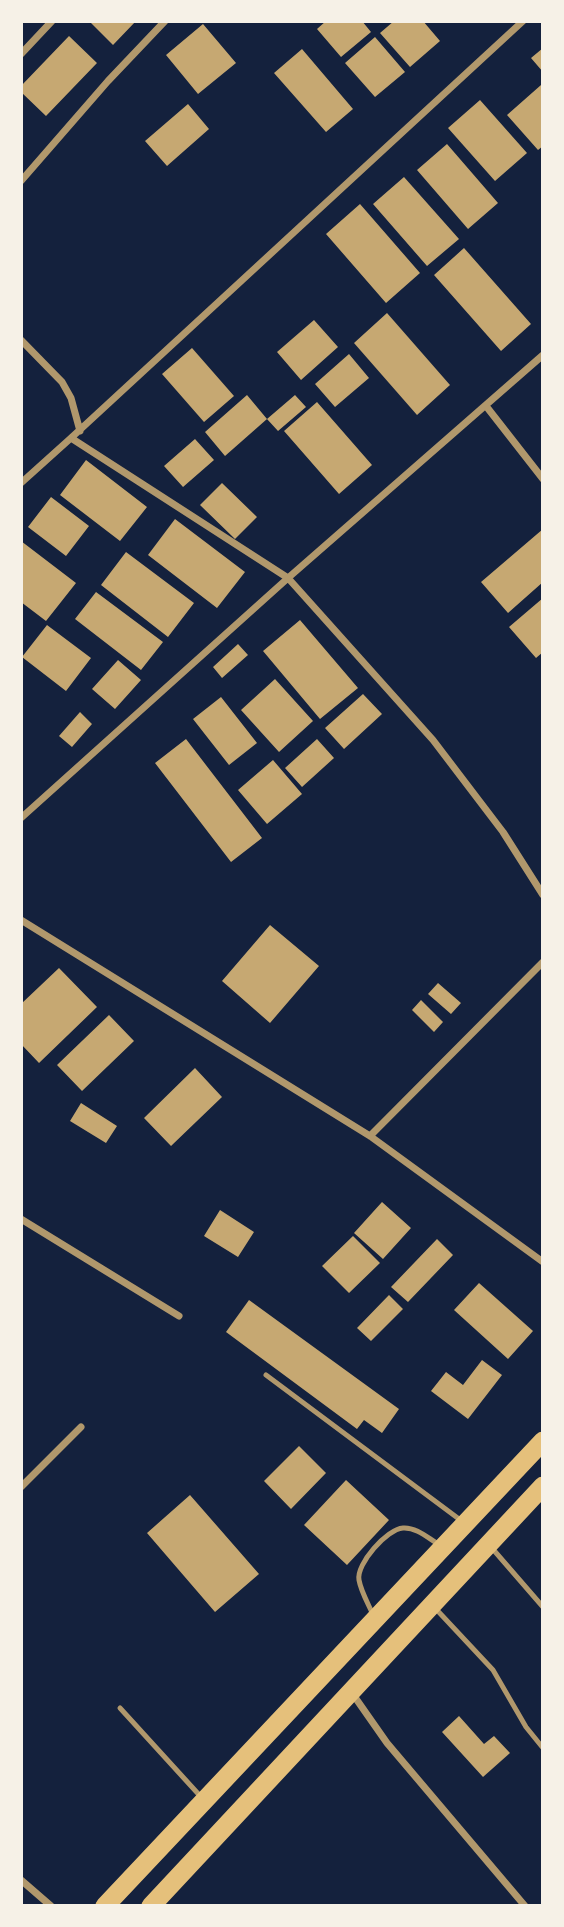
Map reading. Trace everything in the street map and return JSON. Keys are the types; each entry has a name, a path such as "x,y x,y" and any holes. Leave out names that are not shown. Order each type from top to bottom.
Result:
{"highway":[{"path":"105,1906 543,1441"},
{"path":"151,1906 543,1486"}],"street":[{"path":"21,54 52,21"},
{"path":"21,181 108,81 165,21"},
{"path":"21,483 523,21"},
{"path":"21,340 62,383 71,398 80,431"},
{"path":"21,818 288,578 543,355"},
{"path":"486,405 543,479"},
{"path":"71,438 288,578 433,740 503,832 543,895"},
{"path":"21,920 370,1136 543,1262"},
{"path":"370,1136 543,962"},
{"path":"21,1219 179,1316"},
{"path":"21,1487 81,1427"},
{"path":"352,1693 387,1743 525,1906"},
{"path":"21,1880 51,1906"}],"lane":[{"path":"266,1375 465,1523"},
{"path":"375,1619 358,1579 368,1555 392,1532 402,1528 414,1529 443,1547"},
{"path":"488,1545 543,1607"},
{"path":"432,1606 493,1670 526,1727 543,1748"},
{"path":"120,1709 204,1800"}],"building":[{"path":"89,21 136,21 113,45"},
{"path":"326,21 362,21 371,32 341,57 317,29"},
{"path":"394,21 423,21 440,41 410,67 380,33"},
{"path":"203,24 236,63 198,94 166,55"},
{"path":"69,36 97,63 46,116 21,92 21,86"},
{"path":"375,37 405,72 375,97 345,63"},
{"path":"543,48 543,72 531,58"},
{"path":"302,49 353,109 326,132 274,73"},
{"path":"541,85 543,146 538,150 507,115"},
{"path":"480,100 527,153 495,181 448,128"},
{"path":"188,104 209,129 167,166 145,141"},
{"path":"447,144 498,203 468,229 417,170"},
{"path":"404,177 459,239 427,266 373,204"},
{"path":"360,204 420,273 386,303 326,234"},
{"path":"464,248 531,324 501,351 434,275"},
{"path":"387,313 450,385 417,415 354,343"},
{"path":"314,320 338,347 301,380 277,352"},
{"path":"192,348 234,396 204,422 162,374"},
{"path":"349,354 369,378 335,407 315,384"},
{"path":"247,395 267,419 225,456 205,432"},
{"path":"295,395 306,407 278,431 267,419"},
{"path":"317,402 372,465 339,494 284,431"},
{"path":"195,439 214,460 183,487 164,466"},
{"path":"86,460 147,507 120,541 60,495"},
{"path":"222,483 257,517 235,539 200,505"},
{"path":"51,497 89,526 66,556 28,527"},
{"path":"175,519 245,572 217,608 148,555"},
{"path":"543,529 543,582 508,613 481,582"},
{"path":"21,541 76,583 46,621 21,602"},
{"path":"126,552 194,603 168,637 101,585"},
{"path":"96,592 163,642 141,670 75,619"},
{"path":"543,598 543,652 536,658 509,627"},
{"path":"300,620 358,688 320,719 263,651"},
{"path":"47,625 91,658 66,691 22,657"},
{"path":"238,644 248,655 222,678 213,667"},
{"path":"118,660 141,680 115,709 92,689"},
{"path":"275,679 313,721 279,752 241,710"},
{"path":"363,694 382,714 344,749 325,728"},
{"path":"221,697 257,743 229,765 193,719"},
{"path":"80,712 92,724 72,747 59,736"},
{"path":"186,739 262,838 231,862 155,763"},
{"path":"317,739 334,758 302,787 285,768"},
{"path":"273,760 302,794 267,824 238,790"},
{"path":"270,925 319,966 270,1023 222,981"},
{"path":"59,968 97,1007 39,1063 21,1044 21,1004"},
{"path":"438,983 461,1003 451,1014 428,994"},
{"path":"421,1000 443,1022 434,1032 412,1010"},
{"path":"109,1015 134,1041 82,1091 57,1065"},
{"path":"195,1068 222,1097 171,1146 144,1118"},
{"path":"81,1103 117,1126 106,1143 70,1121"},
{"path":"382,1202 411,1228 383,1259 354,1233"},
{"path":"220,1210 254,1232 238,1257 204,1236"},
{"path":"353,1236 380,1263 349,1293 322,1266"},
{"path":"437,1239 453,1255 408,1302 391,1287"},
{"path":"479,1283 533,1331 508,1359 454,1310"},
{"path":"389,1295 403,1309 371,1341 357,1328"},
{"path":"249,1300 399,1409 382,1433 364,1420 357,1429 226,1332"},
{"path":"482,1360 502,1375 468,1419 431,1391 446,1372 463,1385"},
{"path":"299,1446 326,1473 291,1509 264,1481"},
{"path":"346,1480 389,1520 347,1565 304,1525"},
{"path":"190,1495 259,1574 215,1612 147,1533"},
{"path":"459,1716 484,1744 494,1736 510,1753 483,1777 442,1732"}]}
